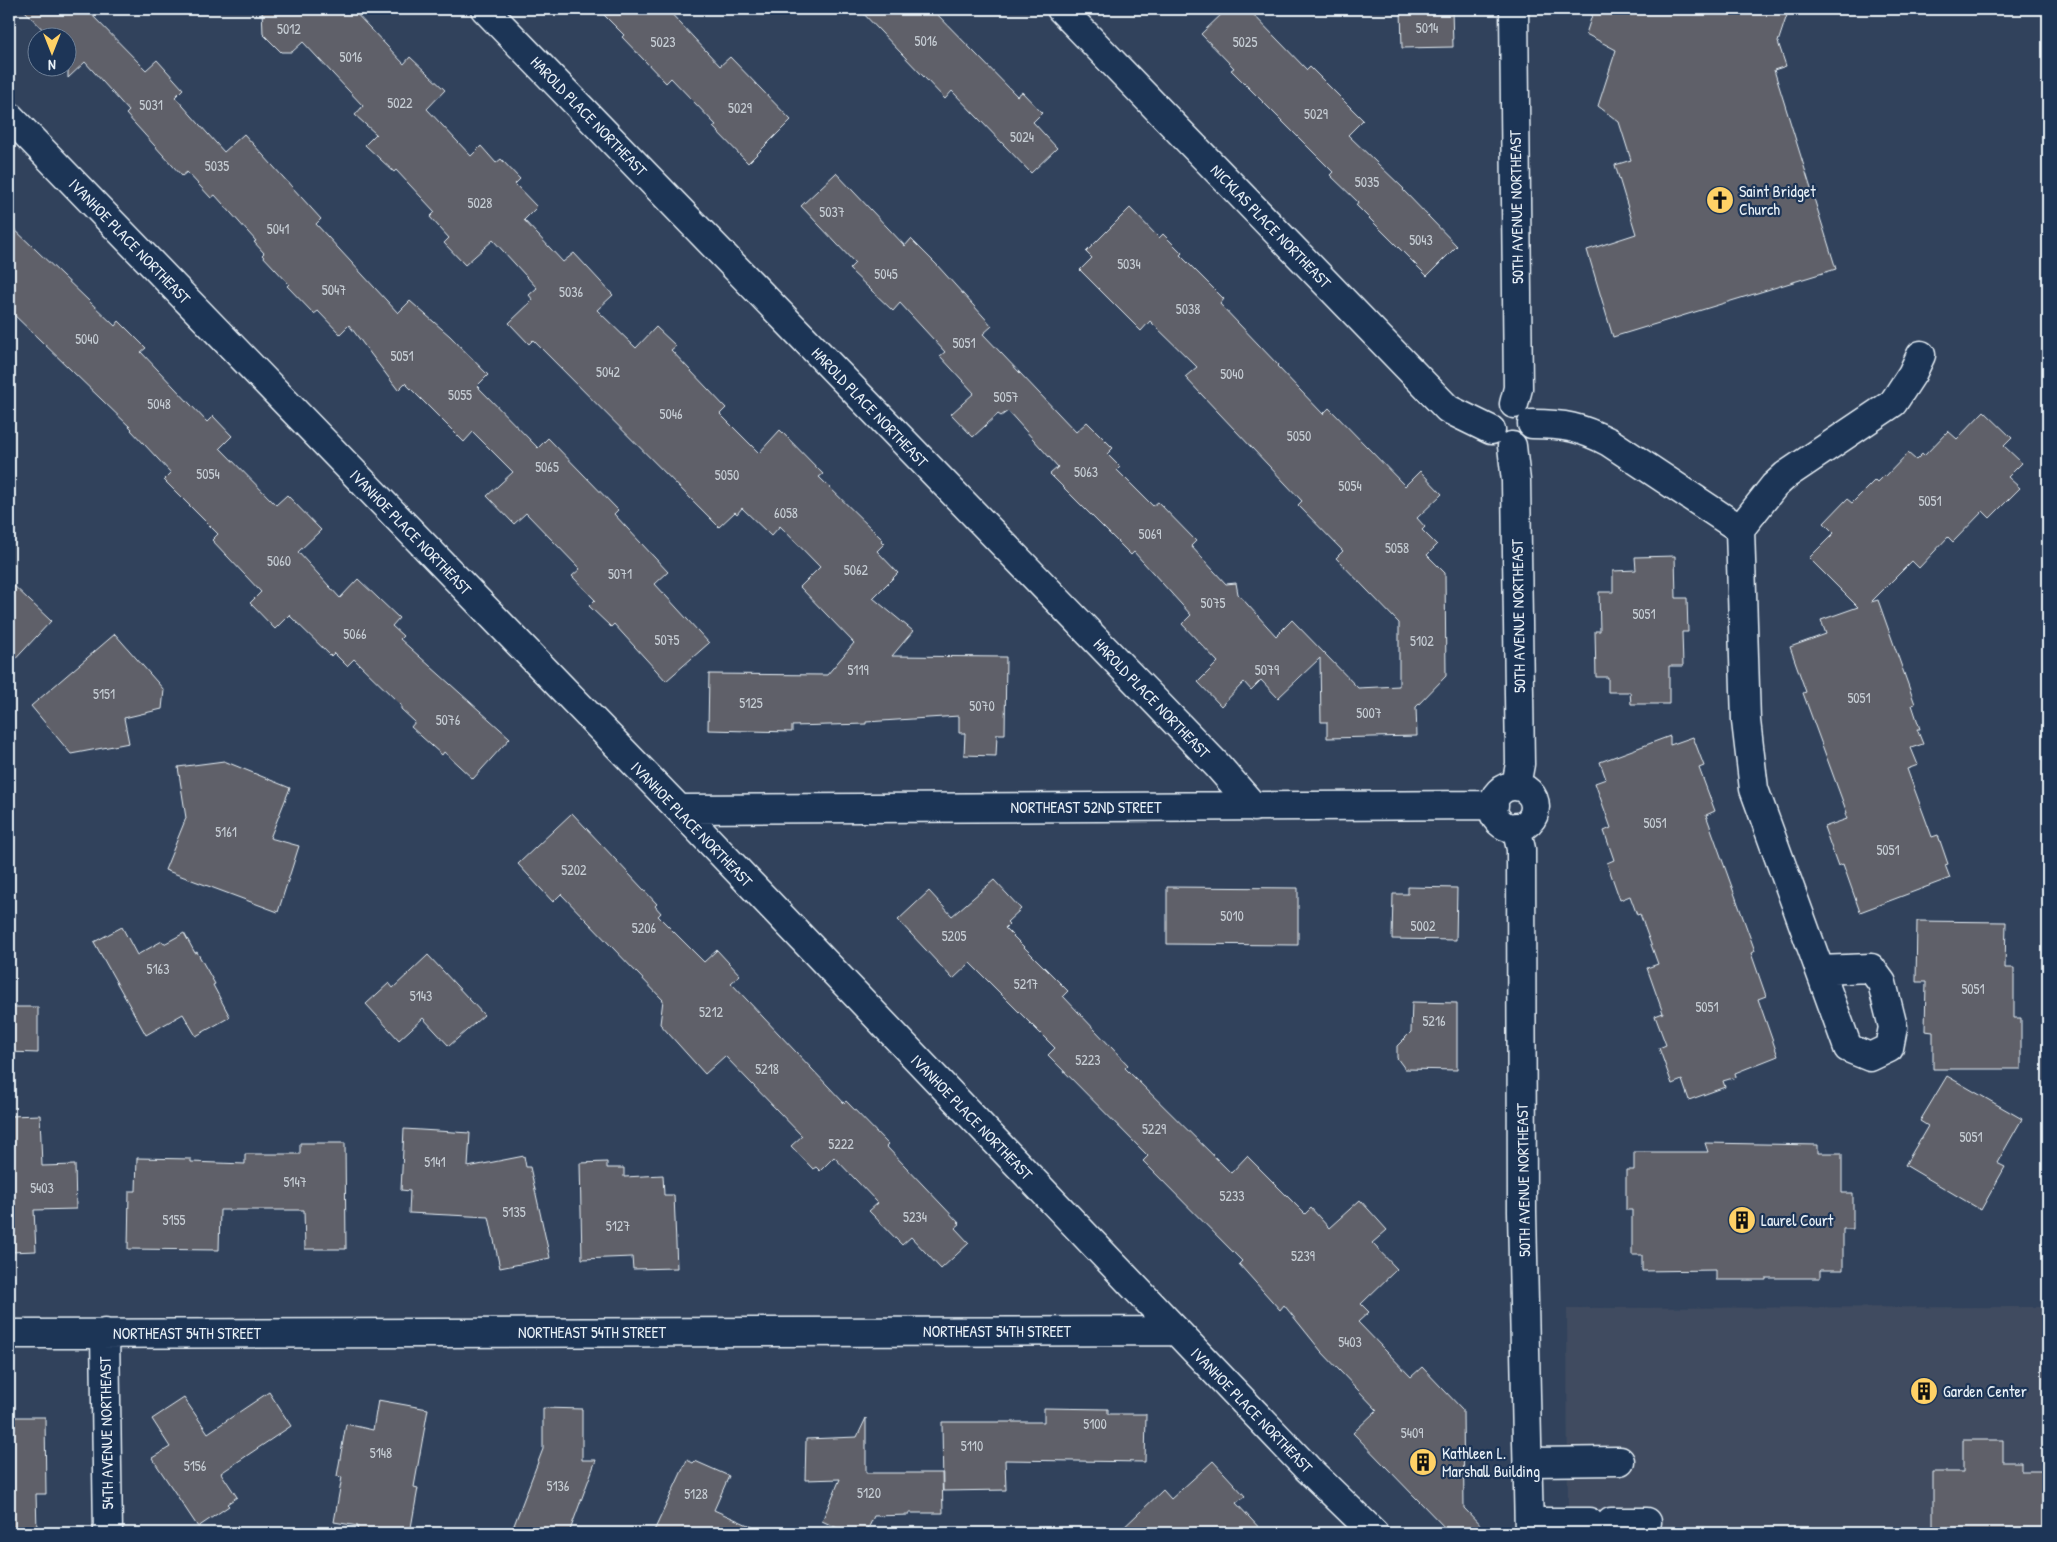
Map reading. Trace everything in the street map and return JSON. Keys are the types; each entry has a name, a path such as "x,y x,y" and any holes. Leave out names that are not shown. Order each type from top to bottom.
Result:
{"street":[{"name":"HAROLD PLACE NORTHEAST","path":"485,9 1218,766 1254,807"},
{"name":"NICKLAS PLACE NORTHEAST","path":"1061,9 1448,410 1502,438"},
{"name":"50TH AVENUE NORTHEAST","path":"1514,9 1518,378 1518,388 1514,404"},
{"name":"IVANHOE PLACE NORTHEAST","path":"9,116 679,809 1307,1468 1374,1533"},
{"path":"1820,970 1754,789 1746,721 1740,529 1774,486 1786,475 1893,403 1912,374 1921,355"},
{"path":"1507,404 1514,404 1526,411 1530,416 1532,429 1525,441 1502,438 1490,424 1496,411 1507,404"},
{"path":"1532,424 1574,426 1610,442 1740,529"},
{"name":"50TH AVENUE NORTHEAST","path":"1502,438 1516,481 1520,764 1516,786"},
{"path":"1516,786 1526,789 1530,794 1535,806 1535,812 1528,823 1516,827 1507,827 1496,817 1494,805 1496,796 1501,791 1516,786"},
{"name":"NORTHEAST 52ND STREET","path":"679,809 1494,805"},
{"name":"50TH AVENUE NORTHEAST","path":"1516,827 1521,849 1522,1212 1529,1528"},
{"name":"NORTHEAST 54TH STREET","path":"9,1334 1176,1331"},
{"name":"54TH AVENUE NORTHEAST","path":"105,1333 108,1533"},
{"path":"1528,1462 1620,1461"},
{"path":"1529,1528 1600,1522 1647,1522"}],"shaded area":[{"path":"2048,1307 2048,1533 1568,1533 1567,1308"}],"building":[{"path":"23,9 86,9 146,70 157,60 183,89 175,97 224,152 244,134 321,219 316,224 398,313 410,301 450,336 488,375 477,386 538,448 548,438 618,510 614,514 668,572 655,584 709,643 666,681 614,624 611,627 589,606 595,600 572,576 580,569 526,513 514,524 487,496 513,472 473,432 464,442 405,383 398,390 349,325 340,334 318,311 314,314 287,286 289,284 262,255 264,253 254,242 256,241 215,195 211,198 187,172 182,176 126,114 129,111 85,62 78,69 78,28 41,28"},
{"path":"262,9 352,9 404,64 410,57 445,90 427,109 471,156 481,146 496,163 501,159 520,179 515,184 537,207 524,220 563,262 574,253 613,295 597,310 636,348 656,327 676,346 671,350 726,408 720,414 759,453 780,430 823,474 819,477 883,540 881,541 884,544 877,551 898,573 873,598 913,631 892,656 1006,657 1005,734 997,734 996,756 964,755 965,733 959,733 959,716 866,722 866,724 792,726 792,732 708,730 709,674 827,675 854,643 800,587 820,567 780,526 771,536 742,508 719,527 533,340 529,344 509,323 533,300 529,295 537,288 493,240 465,265 444,243 449,238 430,217 435,212 396,170 394,172 365,145 376,134 355,115 363,106 303,42 292,52 281,52 263,34"},
{"path":"598,9 667,9 720,66 730,57 791,120 748,163 713,127 716,125 671,78 666,83 622,37 624,35"},
{"path":"859,9 932,9 1017,96 1022,92 1042,113 1033,122 1057,148 1031,173 952,91 945,99"},
{"path":"1227,9 1248,9 1307,70 1310,67 1363,120 1348,135 1404,189 1457,246 1427,276 1356,205 1358,202 1330,175 1333,172 1231,70 1234,68 1201,34"},
{"path":"1401,9 1452,9 1453,47 1402,48"},
{"name":"Saint Bridget Church","path":"1594,9 1789,9 1778,42 1786,66 1774,70 1836,269 1613,337 1587,250 1636,234 1615,165 1631,160 1619,122 1598,106 1616,50 1586,34"},
{"path":"836,173 905,246 911,239 936,264 992,326 983,334 1076,432 1087,422 1113,448 1107,454 1120,467 1117,470 1153,506 1158,502 1196,541 1191,546 1226,584 1236,583 1238,594 1276,636 1292,620 1358,688 1399,686 1399,623 1336,558 1343,551 1298,505 1302,501 1185,377 1197,367 1150,321 1141,331 1080,270 1092,258 1086,252 1130,208 1159,238 1163,234 1182,253 1180,255 1224,299 1220,304 1323,414 1329,408 1405,486 1420,471 1442,494 1417,518 1425,527 1422,530 1437,545 1427,555 1445,573 1446,676 1416,707 1417,736 1327,738 1327,722 1321,722 1320,658 1278,698 1261,680 1251,690 1244,682 1221,706 1198,682 1218,662 1182,624 1191,615 1134,552 1131,555 1050,474 1058,467 1008,411 1001,416 998,414 973,437 951,414 974,393 940,356 945,352 900,303 893,311 849,269 855,263 801,206"},
{"path":"9,224 115,326 119,321 146,348 141,352 207,422 213,416 232,436 220,448 276,505 287,495 321,530 298,552 340,598 358,579 399,618 392,626 403,636 400,639 510,738 473,779 444,752 442,755 411,727 415,722 401,709 401,705 354,659 347,666 334,653 331,656 289,615 275,629 250,603 261,592 212,540 218,534 164,480 171,473 132,429 9,310"},
{"path":"1984,411 2012,438 2004,446 2022,463 2008,477 2020,488 1990,518 1983,511 1953,542 1948,537 1919,568 1912,561 1871,602 1878,600 1915,704 1912,705 1920,729 1917,729 1923,744 1911,748 1918,765 1907,769 1932,837 1938,835 1948,864 1945,865 1950,878 1860,912 1843,864 1838,866 1824,827 1847,819 1845,814 1847,813 1803,693 1806,692 1790,647 1826,634 1821,620 1858,607 1809,558 1834,533 1824,523 1847,499 1852,503 1875,480 1877,482 1884,475 1885,477 1908,453 1916,460 1922,454 1924,456 1948,431 1957,439"},
{"path":"1675,556 1676,598 1687,598 1688,632 1682,632 1683,666 1669,666 1669,704 1631,704 1630,692 1608,692 1608,677 1596,677 1595,631 1600,631 1599,592 1613,592 1613,571 1636,570 1635,557"},
{"path":"9,581 51,621 9,666"},
{"path":"115,634 164,690 162,709 124,718 129,743 71,754 31,706"},
{"path":"1670,736 1670,745 1693,737 1704,766 1699,768 1715,811 1706,815 1755,951 1751,953 1766,996 1758,999 1778,1056 1735,1073 1736,1077 1723,1081 1725,1087 1689,1100 1682,1080 1672,1084 1659,1048 1666,1045 1655,1016 1663,1013 1647,968 1658,964 1640,914 1637,915 1630,896 1620,900 1607,863 1614,860 1604,831 1611,828 1595,783 1606,779 1600,762"},
{"path":"224,761 290,788 270,838 299,846 278,912 165,870 186,818 178,767"},
{"path":"572,813 657,904 655,906 661,913 658,916 704,962 717,950 740,975 731,983 844,1103 846,1101 888,1144 886,1146 960,1224 955,1228 969,1243 941,1269 911,1237 902,1245 869,1211 878,1203 834,1157 820,1171 816,1167 813,1169 791,1146 802,1136 725,1056 705,1074 660,1024 663,1000 561,894 553,902 518,864"},
{"path":"994,880 1021,909 1007,922 1009,924 1005,928 1068,991 1063,996 1128,1065 1125,1068 1231,1173 1247,1156 1305,1214 1311,1208 1329,1228 1360,1200 1387,1230 1372,1243 1397,1269 1361,1304 1369,1312 1358,1322 1411,1377 1422,1367 1463,1410 1464,1508 1488,1533 1450,1533 1353,1433 1377,1410 1321,1351 1284,1305 1280,1310 1239,1264 1242,1261 1143,1161 1148,1156 1048,1055 1055,1048 970,963 953,979 898,920 929,891 952,916"},
{"path":"1167,887 1298,888 1298,945 1167,944"},
{"path":"1408,887 1457,888 1456,940 1392,939 1393,894 1408,894"},
{"path":"1917,921 2006,922 2005,968 2014,968 2014,1018 2021,1018 2021,1069 1933,1069 1933,1032 1925,1031 1926,982 1916,982"},
{"path":"122,927 137,955 162,941 164,944 184,933 215,984 213,985 230,1017 196,1036 183,1014 146,1035 94,942"},
{"path":"428,955 484,1015 449,1046 423,1018 399,1040 366,1004 389,983 393,988"},
{"path":"1412,1002 1457,1003 1457,1070 1405,1069 1397,1058 1397,1046 1411,1032"},
{"path":"9,1007 38,1007 38,1053 9,1052"},
{"path":"1947,1076 2022,1119 1997,1163 2005,1167 1981,1210 1905,1165 1928,1126 1920,1121"},
{"path":"40,1115 42,1166 75,1165 76,1209 34,1210 36,1251 9,1252 9,1116"},
{"path":"404,1129 470,1133 468,1167 524,1156 526,1167 530,1167 550,1258 500,1268 489,1217 409,1213 410,1191 401,1190"},
{"path":"300,1143 345,1143 346,1249 305,1249 304,1210 220,1210 219,1250 128,1249 129,1191 136,1191 137,1158 191,1159 191,1162 245,1164 245,1154 300,1154"},
{"name":"Laurel Court","path":"1705,1143 1818,1145 1818,1153 1842,1153 1842,1193 1853,1193 1853,1229 1843,1229 1843,1270 1820,1270 1820,1278 1766,1278 1766,1280 1716,1280 1716,1270 1642,1271 1642,1255 1632,1255 1632,1210 1626,1210 1626,1170 1634,1170 1634,1152 1708,1152"},
{"path":"607,1162 607,1168 624,1168 624,1177 663,1175 664,1195 674,1195 677,1268 633,1269 632,1257 582,1259 580,1163"},
{"path":"269,1392 291,1426 221,1473 237,1497 227,1504 229,1506 198,1527 152,1458 170,1447 152,1419 184,1398 208,1433"},
{"path":"378,1400 428,1409 414,1487 418,1488 410,1533 356,1533 358,1526 334,1522 342,1477 337,1476 346,1424 373,1430"},
{"path":"543,1408 582,1409 582,1460 596,1460 569,1533 511,1533 543,1449"},
{"path":"1044,1408 1108,1409 1108,1414 1146,1414 1145,1462 1005,1460 1006,1490 943,1491 942,1422 1044,1422"},
{"path":"9,1417 45,1417 46,1494 36,1494 37,1530 9,1530"},
{"path":"866,1418 866,1473 942,1473 943,1513 874,1516 866,1533 848,1533 822,1521 840,1479 805,1480 806,1439 857,1437"},
{"path":"1963,1440 2003,1440 2003,1462 2021,1462 2021,1471 2048,1471 2048,1533 1933,1533 1933,1472 1963,1472"},
{"path":"687,1460 693,1463 695,1461 729,1476 714,1510 766,1533 653,1533"},
{"path":"1213,1461 1245,1496 1236,1503 1264,1533 1118,1533 1163,1490 1171,1499"}],"place":[{"name":"Saint Bridget Church","path":"1720,200"},
{"name":"Laurel Court","path":"1742,1220"},
{"name":"Garden Center","path":"1924,1391"},
{"name":"Kathleen L. Marshall Building","path":"1423,1462"}]}
